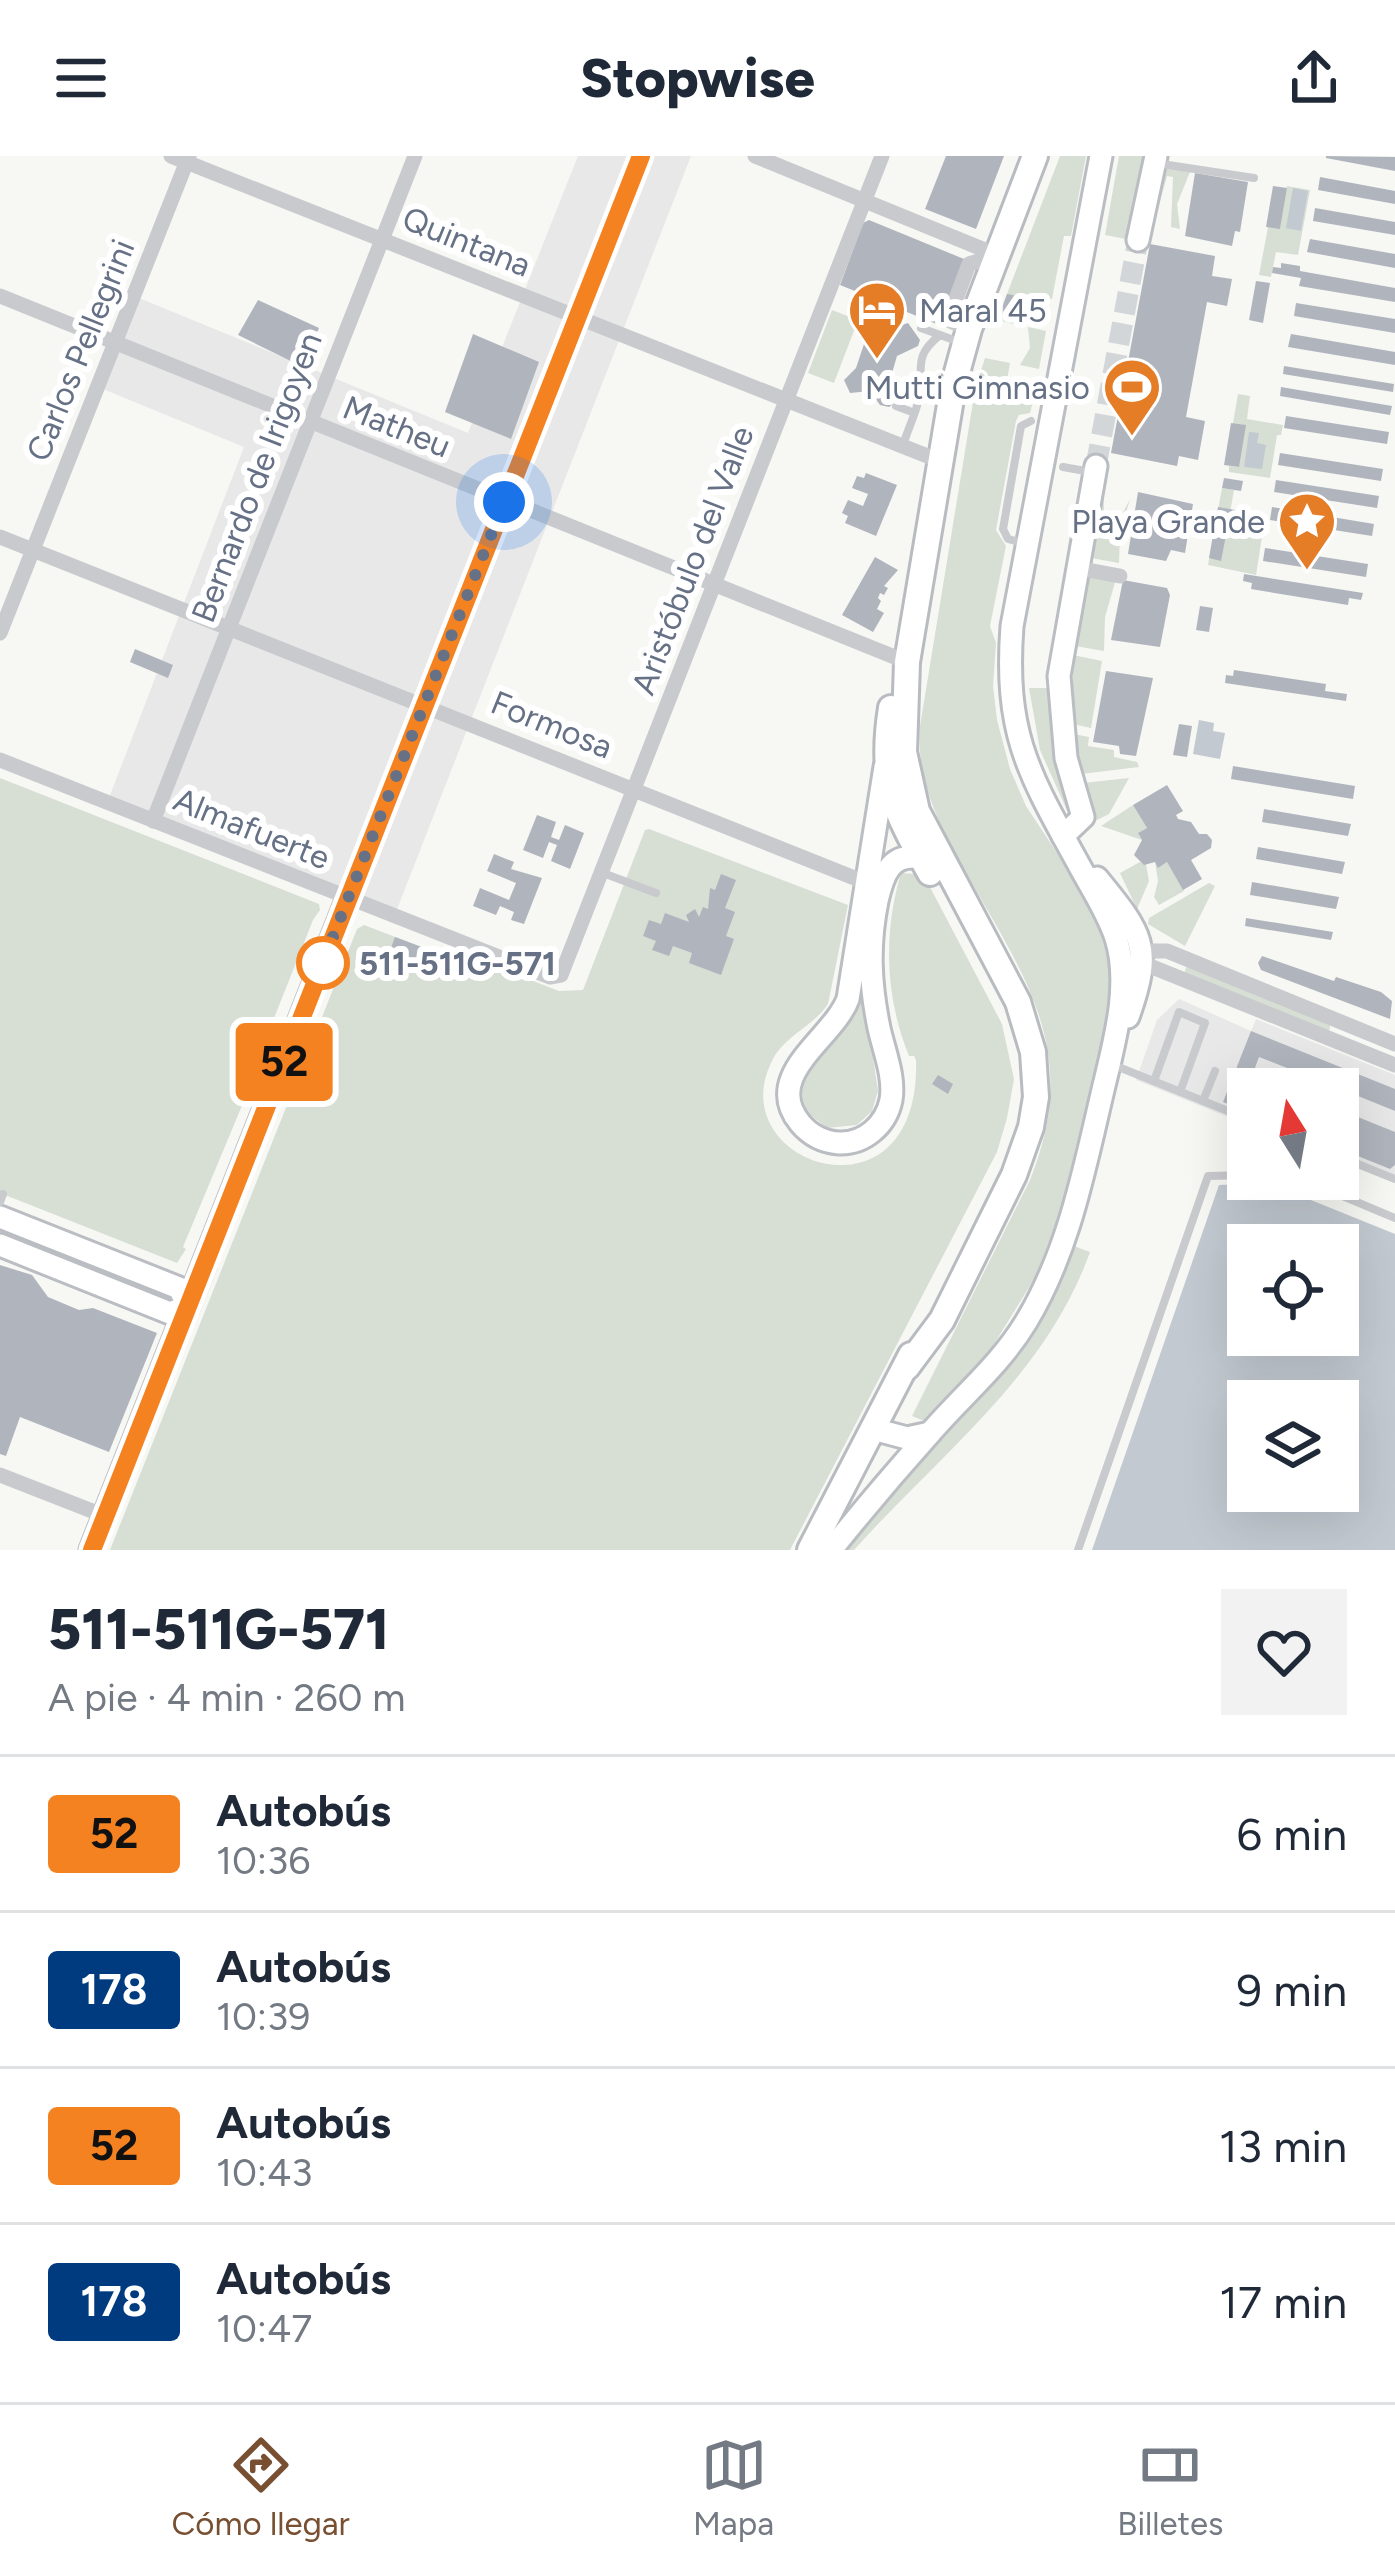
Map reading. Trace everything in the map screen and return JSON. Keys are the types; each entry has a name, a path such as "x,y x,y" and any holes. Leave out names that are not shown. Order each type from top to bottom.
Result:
{"main road":[{"path":"907,1367 942,1320 1014,1174 1031,1127 1036,1082 1033,1052 1018,1002 917,811 904,752 907,662 957,336 997,255 1035,156"},
{"path":"831,1550 997,1362 1038,1301 1070,1222 1109,1064 1122,991 1120,956 1106,915 1033,784 1011,713 1012,626 1101,156"},
{"path":"1138,240 1155,159"},
{"path":"1063,836 1083,817 1066,758 1059,692 1095,469"},
{"path":"907,662 896,680 873,886 870,946 890,1103 878,1128 863,1138 834,1143 811,1134 794,1115 789,1091 797,1064 841,1017 873,886 895,860 922,858"},
{"path":"810,1550 907,1367 928,1314 1006,1158 1017,1127 1022,1089 1006,1013 894,807 886,760"},
{"path":"1063,836 1115,900 1143,955 1143,975 1109,1064"},
{"path":"92,1550 348,898"},
{"path":"1,1204 179,1288 188,1306"},
{"path":"0,1245 170,1313 188,1306"},
{"path":"873,1429 907,1438 930,1433"}],"street":[{"name":"Bernardo de Irigoyen","path":"153,820 416,156"},
{"path":"348,898 641,156"},
{"path":"755,156 997,255"},
{"name":"Aristóbulo del Valle","path":"550,976 564,971 882,156"},
{"name":"Quintana","path":"182,158 940,461"},
{"name":"Carlos Pellegrini","path":"0,633 116,342 182,158"},
{"name":"Matheu","path":"0,296 907,662"},
{"name":"Formosa","path":"0,537 873,886"},
{"path":"1077,568 1120,576"},
{"name":"Almafuerte","path":"0,760 550,976"},
{"path":"1120,956 1167,951 1395,1044"},
{"path":"1143,955 1395,1065"},
{"path":"0,1475 105,1516"}],"lane":[{"path":"1155,159 1254,178"},
{"path":"922,328 957,336"},
{"path":"903,446 920,397 923,352 957,336"},
{"path":"896,406 912,412"},
{"path":"1028,544 1008,539 1003,529 1021,427 1031,422"},
{"path":"1064,467 1095,469"},
{"path":"603,873 656,893"},
{"path":"1154,1081 1179,1012 1205,1023 1180,1092"},
{"path":"1109,1064 1227,1111"},
{"path":"1203,1101 1215,1071"},
{"path":"1359,1164 1395,1179"},
{"path":"1078,1550 1208,1175 1227,1175"},
{"path":"1352,1200 1395,1218"}],"shaded area":[{"path":"578,156 691,156 394,917 107,803 244,447 98,387 134,296 468,433"},
{"path":"1060,156 1086,156 1071,236 1064,236 1052,299 1025,294 1018,325 997,320"},
{"path":"1119,156 1150,156 1131,240 1105,235"},
{"path":"1165,168 1190,172 1177,204 1180,229 1171,227 1173,177 1167,176 1154,223"},
{"path":"1287,186 1310,190 1298,255 1276,252 1271,277 1259,275 1268,227 1280,228"},
{"path":"1293,188 1308,191 1301,231 1286,228"},
{"path":"832,310 858,320 834,383 808,373"},
{"path":"1028,327 1046,331 1039,369 1020,365 1030,348"},
{"path":"985,358 1010,363 1005,391 1034,397 1030,413 1019,415 1016,421 996,530 1006,546 990,626 996,643 997,720 1026,806 1104,924 1112,977 1109,1019 1067,1192 1036,1276 991,1349 924,1421 912,1416 1030,1180 1045,1133 1050,1091 1039,1014 936,815 921,763 920,726 975,390"},
{"path":"1238,394 1250,396 1247,419 1283,425 1270,478 1229,472 1229,466 1239,467 1233,423"},
{"path":"1249,432 1259,433 1257,443 1266,445 1262,469 1244,467"},
{"path":"1222,488 1234,490 1228,524 1262,537 1256,575 1208,565"},
{"path":"1103,489 1105,529 1114,530 1130,499 1120,534 1119,563 1091,558"},
{"path":"1088,574 1116,579 1105,617 1104,651 1075,646"},
{"path":"1073,655 1102,661 1091,728 1073,724"},
{"path":"1029,688 1050,688 1074,811 1070,817 1040,750"},
{"path":"1199,720 1214,723 1213,731 1225,733 1220,759 1193,754"},
{"path":"1074,734 1089,737 1088,746 1114,750 1114,757 1137,762 1139,767 1081,774"},
{"path":"0,778 319,904 177,1263 0,1193"},
{"path":"1129,778 1109,814 1097,820 1083,783"},
{"path":"1133,805 1147,828 1138,833 1142,840 1101,826"},
{"path":"649,829 848,905 828,1004 776,1054 763,1099 774,1130 797,1152 827,1164 859,1163 889,1147 909,1113 916,1060 909,1056 901,1034 889,965 891,919 901,873 921,870 1002,1024 1014,1079 997,1152 790,1550 110,1550 357,929 364,925 458,961 461,953 559,991 583,990"},
{"path":"1140,862 1146,864 1149,881 1137,909 1120,873"},
{"path":"1155,862 1158,867 1167,862 1184,891 1159,905 1154,897"},
{"path":"1209,883 1215,886 1185,946 1148,924 1149,918"},
{"path":"1187,966 1330,1025 1330,1029 1327,1032 1184,973"},
{"path":"860,968 878,1091 872,1111 857,1125 827,1128 803,1109 800,1079"},
{"path":"1179,999 1251,1031 1256,1019 1395,1075 1395,1183 1359,1168 1359,1068 1227,1068 1227,1117 1136,1080 1157,1020"},
{"path":"1219,1185 1227,1185 1227,1200 1311,1200 1395,1234 1395,1550 1092,1550"},
{"path":"1074,1246 1090,1252 1071,1297 1018,1376 854,1550 835,1550 1018,1351 1043,1316"},
{"path":"217,1264 218,1268 104,1550"}],"building":[{"path":"946,156 1004,156 976,229 925,209"},
{"path":"1395,157 1395,171 1326,158"},
{"path":"1195,173 1248,182 1240,232 1235,231 1232,246 1185,236"},
{"path":"1320,177 1395,191 1395,204 1318,190"},
{"path":"1273,186 1287,188 1280,229 1266,227"},
{"path":"1315,208 1395,222 1395,235 1313,221"},
{"path":"869,220 964,259 939,325 840,285 863,223"},
{"path":"1310,239 1395,254 1395,268 1307,252"},
{"path":"1150,244 1215,256 1212,276 1232,279 1227,306 1207,302 1186,417 1205,421 1198,460 1179,456 1177,466 1111,453"},
{"path":"1281,263 1300,266 1300,271 1395,288 1395,302 1299,286 1301,278 1272,273"},
{"path":"1256,281 1270,283 1263,323 1249,320"},
{"path":"1007,294 1017,296 1012,317 1000,314"},
{"path":"258,300 319,328 303,367 238,335"},
{"path":"1296,303 1395,319 1395,333 1294,316"},
{"name":"Maral 45","path":"873,317 889,329 908,323 920,340 918,346 897,356 892,373 904,396 889,407 880,405 870,391 850,393 844,380 856,368 865,341 861,325"},
{"path":"473,334 539,362 511,439 445,412"},
{"path":"1291,334 1395,352 1395,365 1288,347"},
{"path":"1284,366 1394,384 1393,392 1283,374"},
{"path":"1281,387 1392,406 1390,415 1280,396"},
{"path":"1286,416 1389,432 1387,444 1284,428"},
{"path":"1231,423 1246,425 1239,467 1224,465"},
{"path":"1280,453 1383,469 1381,481 1278,465"},
{"path":"866,473 897,485 876,536 845,523 848,516 842,513 848,500 863,506 868,494 852,488 857,476 864,478"},
{"path":"1224,478 1243,481 1241,491 1222,488"},
{"path":"1276,480 1379,496 1377,508 1274,492"},
{"path":"1138,492 1193,504 1185,553 1171,550 1166,561 1128,554"},
{"path":"1218,507 1241,511 1240,522 1229,520 1221,561 1209,558"},
{"path":"1272,507 1374,524 1372,536 1270,520"},
{"path":"1265,548 1368,564 1366,577 1263,561"},
{"path":"875,557 898,570 884,586 888,588 884,595 880,593 877,609 884,613 873,632 842,615"},
{"path":"1244,574 1363,593 1361,600 1349,598 1348,605 1251,589 1252,583 1243,581"},
{"path":"1123,580 1167,588 1170,595 1160,647 1111,640"},
{"path":"1200,606 1213,608 1209,632 1196,630"},
{"path":"135,649 173,665 168,678 130,662"},
{"path":"1234,670 1326,684 1325,691 1347,694 1346,701 1225,683 1226,675 1233,676"},
{"path":"1106,671 1153,678 1136,756 1120,754 1119,746 1093,742"},
{"path":"1179,724 1192,726 1187,757 1173,755"},
{"path":"1233,766 1355,786 1353,799 1231,779"},
{"path":"1167,785 1183,811 1176,815 1178,819 1191,822 1199,834 1212,840 1211,848 1191,860 1202,879 1183,890 1167,862 1158,868 1155,862 1144,865 1134,855 1142,840 1138,833 1147,828 1133,805"},
{"path":"1264,809 1351,824 1348,836 1262,822"},
{"path":"537,815 556,822 551,837 559,840 565,825 584,833 570,869 551,861 557,845 549,842 543,858 523,850"},
{"path":"1258,847 1345,862 1342,874 1256,859"},
{"path":"494,854 514,862 511,869 542,878 524,924 511,920 514,912 500,906 496,915 473,906 480,888 509,900 516,883 487,871"},
{"path":"721,874 736,880 725,908 735,912 726,936 734,939 721,975 689,963 692,953 673,946 669,956 652,950 656,941 643,936 649,920 661,924 665,913 689,922 686,915 695,909 699,917 703,907 708,909 710,888 715,890"},
{"path":"1252,882 1339,897 1336,909 1250,895"},
{"path":"1246,918 1333,932 1331,940 1245,926"},
{"path":"395,937 451,958 446,971 416,959 413,966 388,956"},
{"path":"1262,956 1381,992 1392,1001 1390,1019 1261,970"},
{"path":"1251,1031 1343,1068 1287,1068 1259,1057 1255,1068 1236,1068"},
{"path":"1359,1074 1395,1089 1395,1111 1359,1096"},
{"path":"938,1075 953,1084 948,1094 932,1084"},
{"path":"1359,1117 1395,1132 1395,1165 1390,1169 1359,1156"},
{"path":"0,1265 32,1275 48,1297 79,1310 93,1308 157,1333 109,1452 20,1417 6,1456 0,1454"}],"tunnel":[{"path":"1096,466 1138,240"}],"bus line":[{"name":"52","path":"92,1550 641,156"}],"place":[{"name":"Maral 45","path":"877,361"},
{"name":"Mutti Gimnasio","path":"1132,438"},
{"name":"Playa Grande","path":"1307,572"},
{"name":"511-511G-571","path":"323,963"}],"route":[{"path":"323,963 316,980 504,502"}]}
